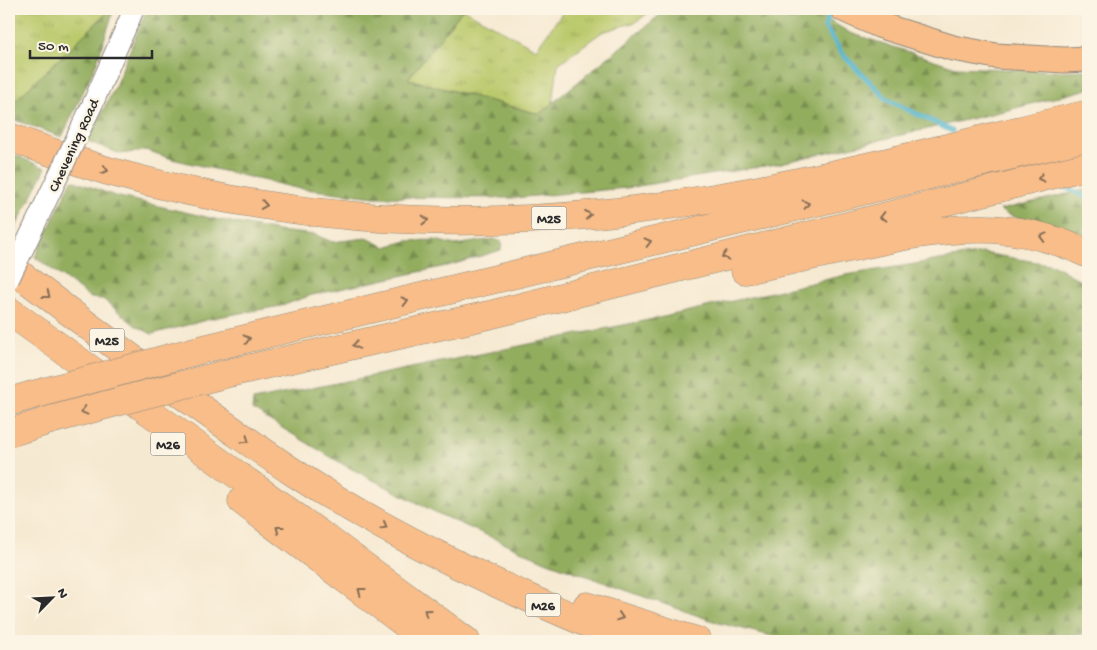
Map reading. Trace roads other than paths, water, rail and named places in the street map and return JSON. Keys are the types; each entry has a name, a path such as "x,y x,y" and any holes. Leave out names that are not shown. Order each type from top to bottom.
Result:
{"highway":[{"name":"M25","path":"9,137 107,171 176,188 303,211 357,217 412,220 517,220 608,213 758,190 1088,114"},
{"name":"M25","path":"19,399 199,350 1088,137"},
{"path":"9,433 54,419 233,372 488,315 1088,166"},
{"path":"488,315 650,290 852,247 947,230 984,228 1029,233 1071,246 1088,254"},
{"name":"M25","path":"9,266 156,377 293,472 372,519 457,564 697,641"},
{"name":"M25","path":"16,317 466,641"},
{"name":"M26","path":"16,317 146,427 428,641"},
{"name":"M26","path":"457,564 517,593 630,641"}],"main road":[{"path":"843,9 879,25 953,48 996,56 1064,60 1088,59"}],"street":[{"name":"Chevening Road","path":"9,279 134,9"}],"waterway":[{"path":"831,9 825,27 844,56 888,100 952,131"},
{"path":"1067,188 1088,198"}]}
